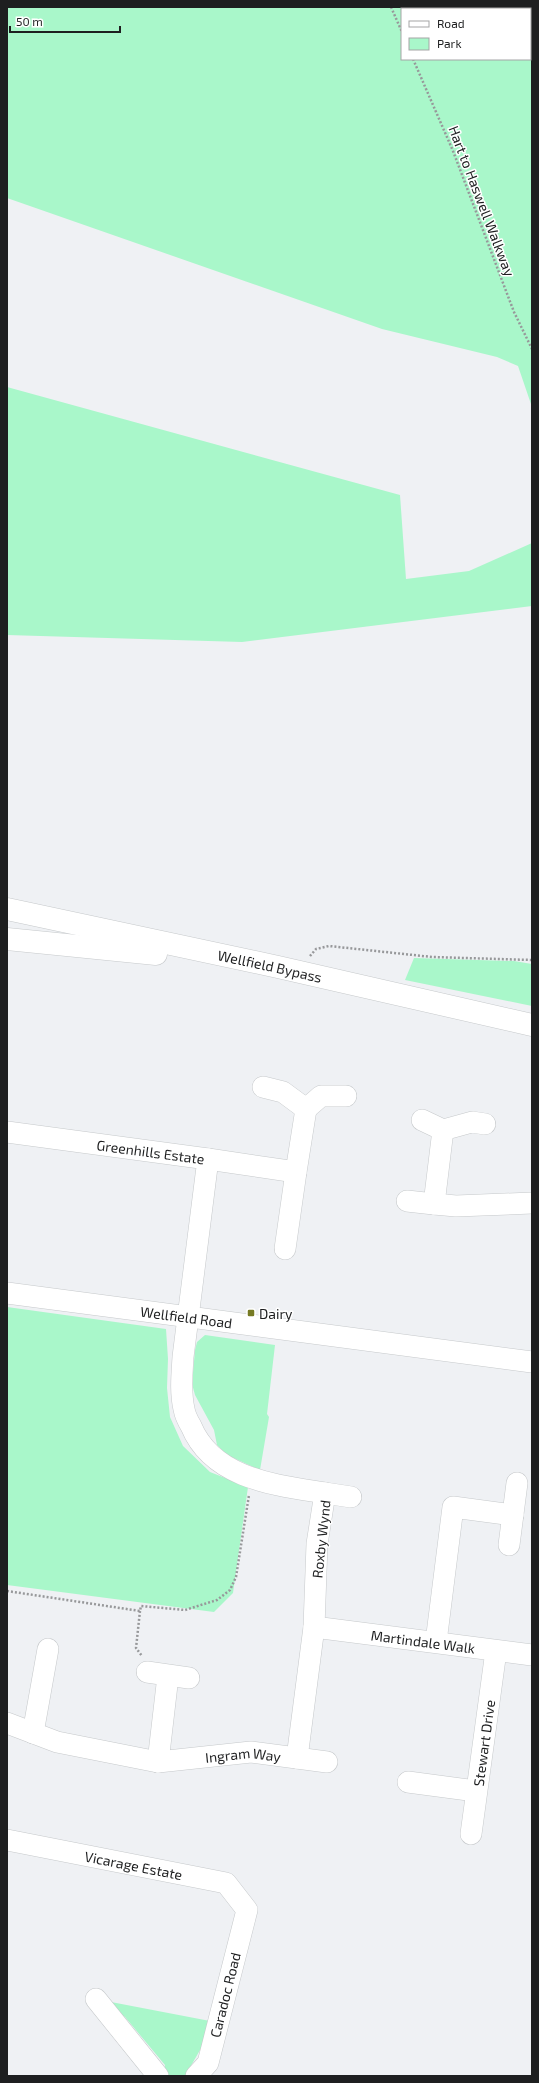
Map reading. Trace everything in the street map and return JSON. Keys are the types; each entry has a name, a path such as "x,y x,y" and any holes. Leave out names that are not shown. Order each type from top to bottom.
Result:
{"main road":[{"name":"Wellfield Bypass","path":"7,909 278,967 532,1025"},
{"path":"7,939 278,967"}],"street":[{"path":"263,1087 283,1092 306,1109"},
{"path":"285,1248 306,1109 321,1096 346,1096"},
{"path":"422,1120 443,1130 477,1122 486,1124"},
{"path":"434,1204 443,1130"},
{"name":"Greenhills Estate","path":"7,1132 208,1159 189,1317"},
{"path":"208,1159 296,1172"},
{"path":"407,1201 456,1206 532,1203"},
{"name":"Wellfield Road","path":"7,1293 532,1362"},
{"name":"Roxby Wynd","path":"189,1317 182,1383 184,1410 197,1441 223,1464 241,1475 274,1484 325,1493 317,1544 314,1627 296,1758"},
{"path":"509,1545 517,1483"},
{"path":"325,1493 351,1497"},
{"path":"436,1642 453,1507 512,1515"},
{"name":"Martindale Walk","path":"314,1627 532,1655"},
{"path":"33,1733 48,1649"},
{"name":"Stewart Drive","path":"470,1834 496,1651"},
{"path":"147,1672 189,1678"},
{"path":"158,1762 168,1676"},
{"name":"Ingram Way","path":"7,1723 57,1742 158,1762 251,1752 327,1762"},
{"path":"408,1782 476,1791"},
{"name":"Vicarage Estate","path":"7,1840 226,1883 247,1910"},
{"name":"Caradoc Road","path":"196,2076 208,2063 247,1910"},
{"path":"96,1999 158,2076"}],"path":[{"path":"391,7 401,30"},
{"name":"Hart to Haswell Walkway","path":"413,60 453,151 514,312 532,350"},
{"path":"302,973 309,957 316,949 329,946 432,957 532,960"},
{"path":"147,1672 147,1662 136,1648 141,1606 185,1610 217,1600 230,1590 236,1577 251,1478"},
{"path":"7,1591 140,1611"}],"green space":[{"path":"7,7 532,7 532,407 518,366 497,357 382,329 7,198"},
{"path":"7,387 400,495 406,579 469,571 532,543 532,606 242,642 7,635"},
{"path":"414,958 514,961 532,964 532,1006 405,980"},
{"path":"7,1307 166,1329 168,1359 167,1388 170,1417 183,1446 210,1472 248,1487 233,1593 214,1612 7,1585"},
{"path":"205,1335 275,1345 267,1414 269,1417 260,1470 227,1455 217,1445 214,1430 195,1395 192,1384 195,1350 197,1342"},
{"path":"111,2002 210,2021 207,2038 185,2076 166,2076 164,2074 165,2065 125,2017 117,2013"}],"place":[{"name":"Dairy","path":"251,1313"}]}
